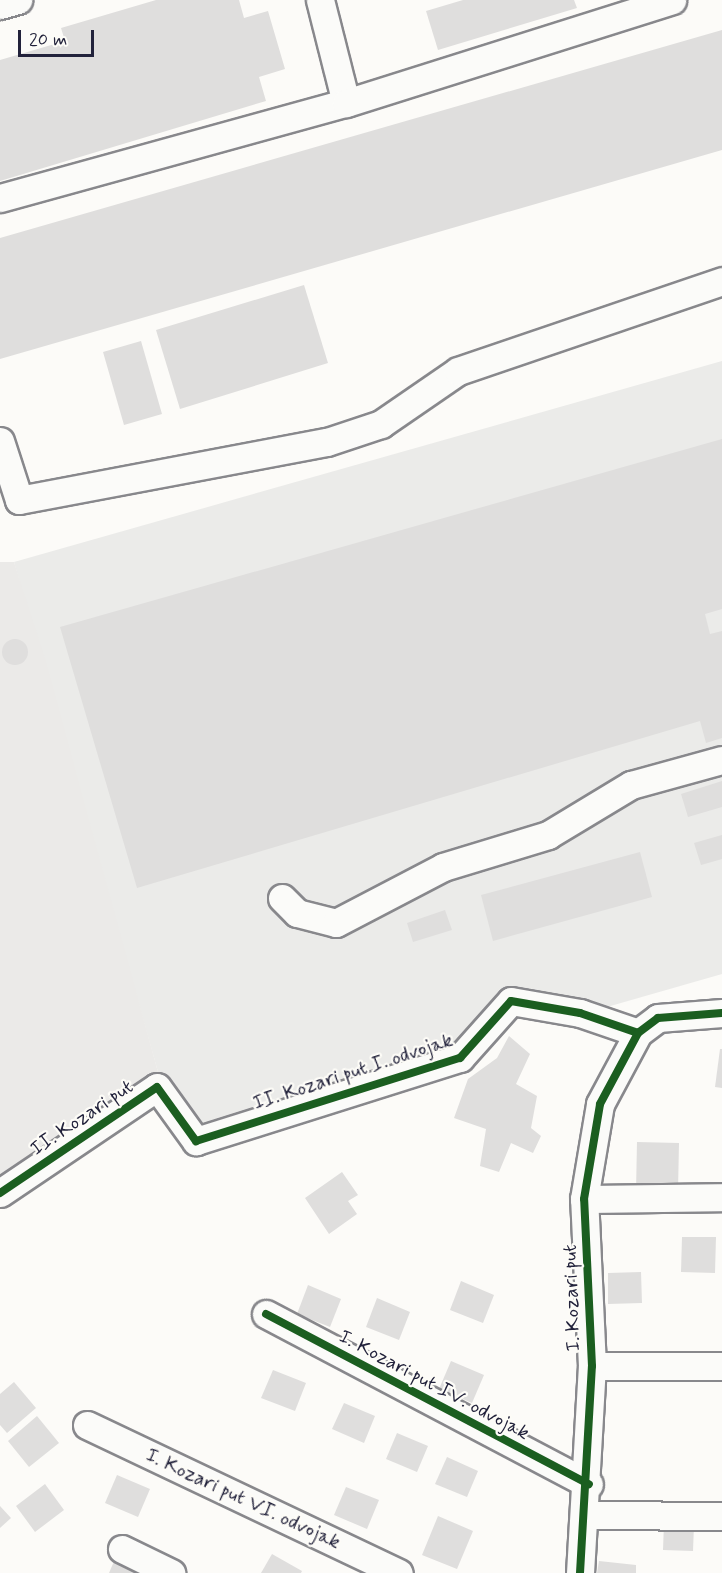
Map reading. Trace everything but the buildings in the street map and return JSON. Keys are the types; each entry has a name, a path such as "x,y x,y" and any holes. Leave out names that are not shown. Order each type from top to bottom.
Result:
{"street":[{"path":"0,5 18,0"},
{"path":"320,0 346,103"},
{"path":"0,198 346,103 672,0"},
{"path":"0,441 19,500 327,442 381,424 458,371 722,281"},
{"path":"282,898 297,913 336,923 443,867 548,834 631,786 722,760"},
{"name":"II. Kozari put I. odvojak","path":"196,1140 460,1058 512,1001 580,1013 638,1033"},
{"path":"638,1033 658,1018 722,1013"},
{"name":"I. Kozari put","path":"580,1573 589,1484 592,1366 585,1199 600,1104 638,1033"},
{"name":"II. Kozari put","path":"0,1193 157,1086 196,1140"},
{"path":"585,1199 722,1197"},
{"name":"I. Kozari put IV. odvojak","path":"266,1314 589,1484"},
{"path":"592,1366 722,1366"},
{"name":"I. Kozari put VI. odvojak","path":"87,1425 399,1573"},
{"path":"587,1515 722,1516"},
{"path":"122,1549 171,1573"}],"shaded area":[{"path":"722,361 722,974 600,1009 508,989 461,1051 198,1125 158,1072 14,562"},
{"path":"0,562 14,562 45,658 158,1072 0,1175"}],"cycle path":[{"path":"0,1193 157,1087 196,1141 460,1058 511,1001 580,1013 638,1033"},
{"path":"580,1573 592,1366 584,1199 600,1104 638,1033 658,1018 722,1013"},
{"path":"266,1314 589,1484"}]}
